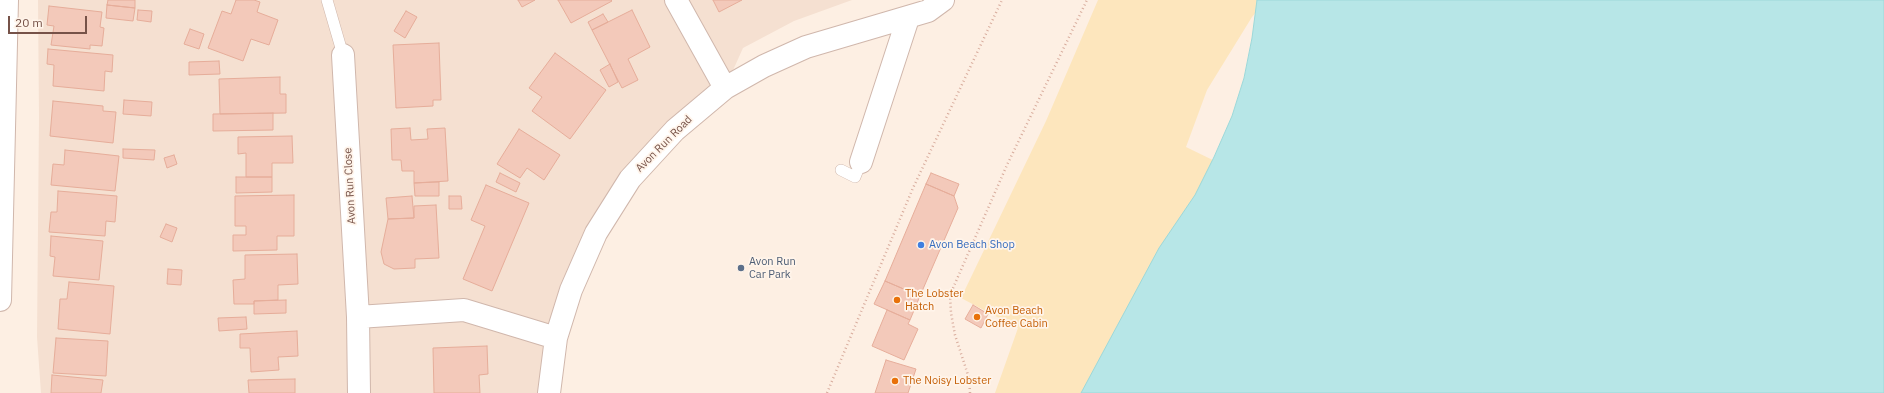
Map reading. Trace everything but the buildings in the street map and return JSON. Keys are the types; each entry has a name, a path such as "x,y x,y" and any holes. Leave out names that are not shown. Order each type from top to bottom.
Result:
{"street":[{"path":"0,300 7,0"},
{"path":"676,0 725,88"},
{"name":"Avon Run Road","path":"549,393 556,338 571,290 596,233 630,179 675,130 725,88 764,66 806,47 928,11 943,0"},
{"path":"861,162 908,18"},
{"name":"Avon Run Close","path":"343,55 358,317 359,393"},
{"path":"358,317 464,310 556,338"}],"lane":[{"path":"327,0 343,55"},
{"path":"841,170 855,177 861,162"}],"path":[{"path":"827,393 913,188 1002,0"},
{"path":"970,393 969,378 955,335 951,313 950,295 1007,165 1087,0"}],"shaded area":[{"path":"38,0 852,0 794,21 743,48 725,88 596,233 549,393 41,393 37,337 39,117"}],"sand":[{"path":"1098,0 1267,0 1252,17 1207,90 1186,147 1223,165 1136,393 995,393 1018,328 961,298 1046,121"}],"water":[{"path":"1257,0 1884,0 1884,393 1081,393 1159,248 1195,195 1214,157 1232,116 1244,78 1252,38"}],"place":[{"name":"Avon Beach Shop","path":"921,245"},
{"name":"Avon Run Car Park","path":"741,268"},
{"name":"The Lobster Hatch","path":"897,300"},
{"name":"Avon Beach Coffee Cabin","path":"977,317"},
{"name":"The Noisy Lobster","path":"895,381"}]}
